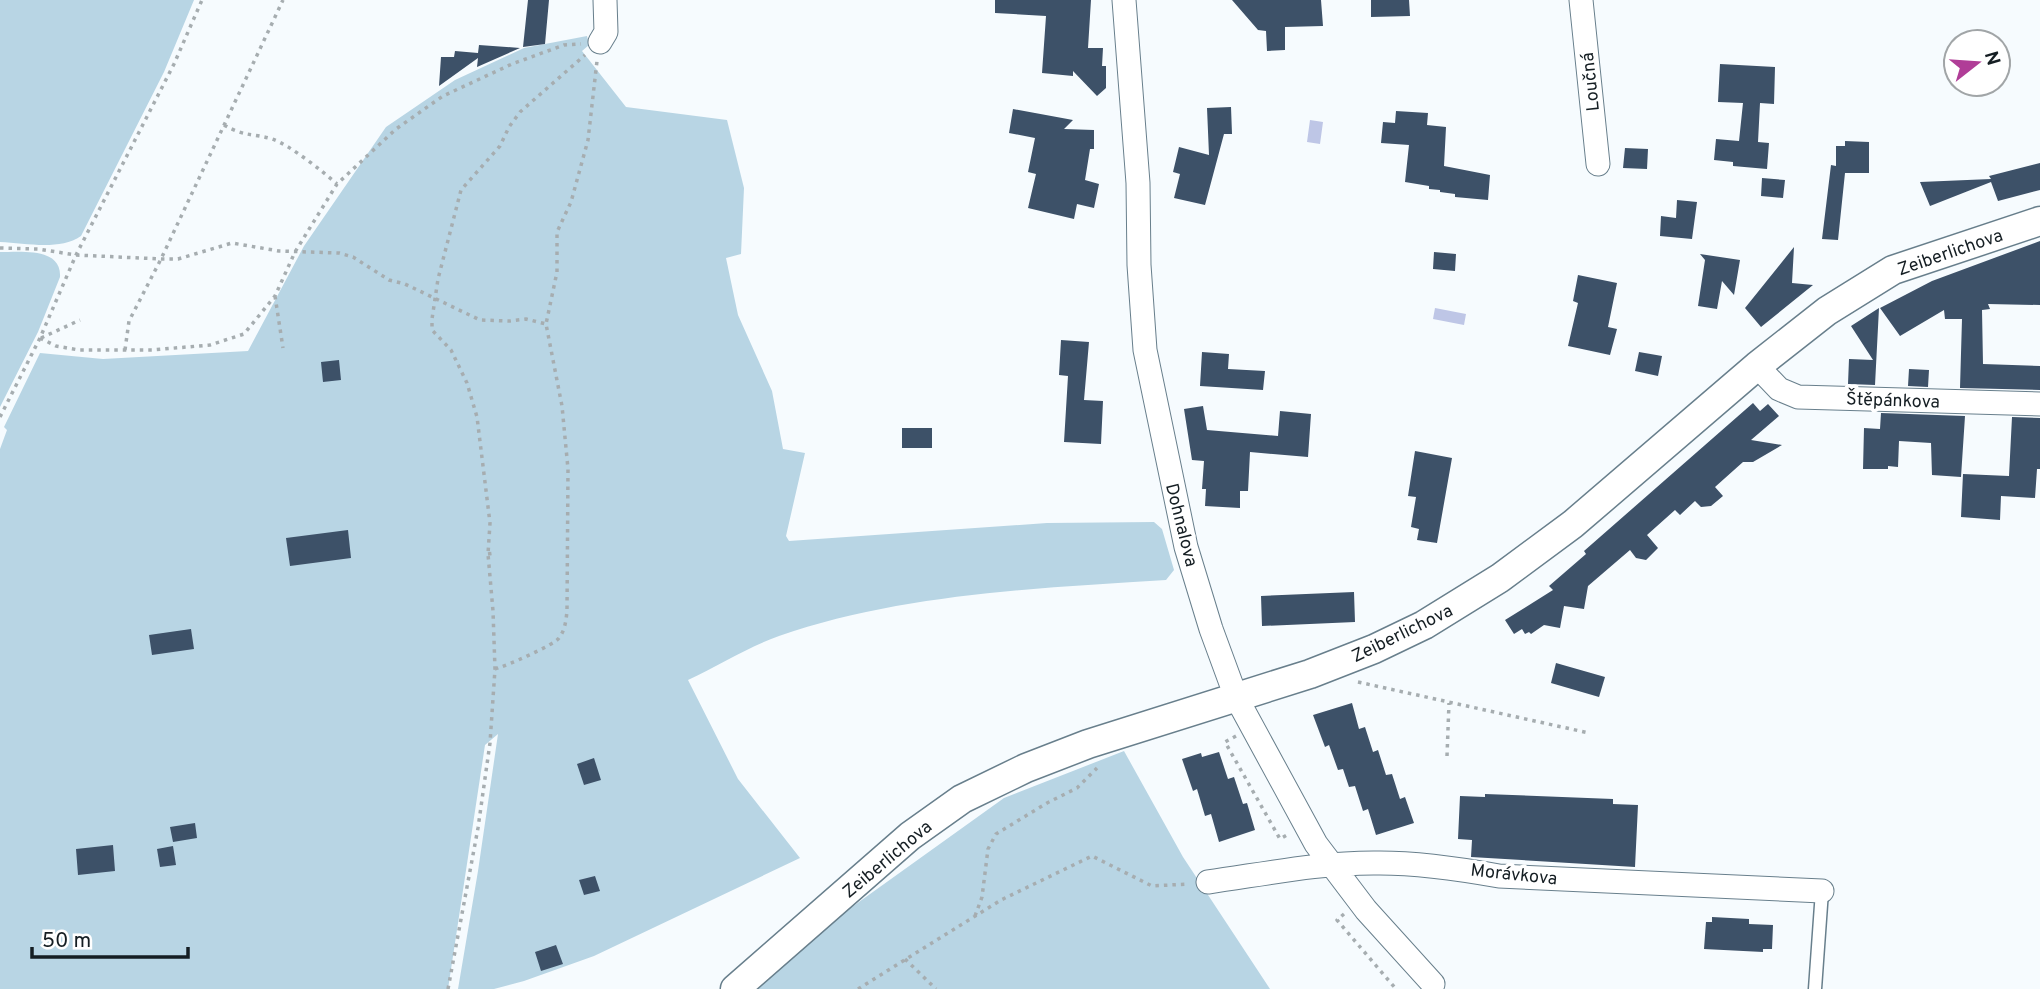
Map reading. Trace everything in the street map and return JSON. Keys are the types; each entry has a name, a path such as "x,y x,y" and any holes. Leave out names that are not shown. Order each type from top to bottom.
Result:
{"street":[{"path":"600,42 606,32 606,0"},
{"name":"Dohnalova","path":"1124,0 1138,183 1139,265 1145,350 1186,547 1211,629 1236,697 1303,821 1366,910 1433,984"},
{"name":"Loučná","path":"1581,0 1598,164"},
{"name":"Zeiberlichova","path":"735,989 910,836 962,799 996,781 1088,744 1310,674 1374,649 1424,625 1519,565 1573,524 1757,366 1827,311 1893,270 2040,221"},
{"name":"Štěpánkova","path":"1757,366 1779,389 1798,397 2040,404"},
{"name":"Morávkova","path":"1208,882 1332,865 1381,863 1450,867 1499,876 1822,891"}],"lane":[{"path":"1815,989 1822,891"}],"path":[{"path":"0,417 40,338 76,255 174,64 202,0"},
{"path":"125,351 129,321 283,0"},
{"path":"40,338 68,348 125,351 224,342 244,334 275,296 295,252 337,184 396,129 443,96 512,64 564,45 600,42"},
{"path":"448,989 491,743 495,669 488,554 490,523 477,417 467,383 451,349 432,330 435,297 461,190 500,146 520,112 600,42"},
{"path":"495,669 512,664 537,649 558,641 565,628 568,469 562,406 546,324 557,272 557,232 571,202 588,140 600,42"},
{"path":"224,124 239,133 274,139 337,184"},
{"path":"0,248 161,259 178,259 232,243 295,252 339,253 353,257 389,280 435,297 480,320 526,319 546,324"},
{"path":"275,296 283,348"},
{"path":"40,338 80,320"},
{"path":"488,554 495,553"},
{"path":"1351,680 1589,733"},
{"path":"1447,756 1449,703"},
{"path":"975,916 982,897 988,849 996,834 1077,788 1101,762"},
{"path":"858,989 1001,900 1092,856 1152,886 1208,882"},
{"path":"905,959 936,989"}],"shaded area":[{"path":"0,0 194,0 164,72 81,236 72,241 53,245 0,242"},
{"path":"587,36 589,45 582,51 626,107 727,120 744,188 741,254 726,258 738,315 772,391 783,449 805,453 786,536 789,541 1047,523 1154,522 1162,529 1174,570 1166,580 970,595 873,611 767,640 688,680 738,779 800,858 594,956 524,981 494,989 458,989 498,734 485,745 448,989 0,989 0,449 7,430 4,427 40,353 103,359 248,351 304,246 386,127 455,80 524,48"},
{"path":"1310,120 1323,122 1320,144 1307,142"},
{"path":"0,252 28,252 47,256 59,267 60,277 38,332 0,407"},
{"path":"1435,308 1466,314 1464,325 1433,319"},
{"path":"1124,751 1183,857 1270,989 758,989 838,917 1004,798"}],"building":[{"path":"528,0 549,0 545,44 523,47"},
{"path":"995,0 1091,0 1088,48 1103,48 1102,66 1106,66 1106,88 1097,96 1073,71 1073,76 1042,73 1046,16 995,13"},
{"path":"1232,0 1321,0 1323,26 1285,27 1285,50 1267,51 1266,31 1258,30"},
{"path":"1371,0 1409,0 1410,16 1371,17"},
{"path":"479,45 520,48 477,67 478,58 439,86 441,57 454,57 455,51 478,53"},
{"path":"1720,64 1775,67 1774,104 1760,103 1758,142 1769,143 1767,169 1733,166 1733,162 1714,160 1716,139 1739,141 1743,103 1718,102"},
{"path":"1231,107 1232,134 1224,134 1205,205 1174,198 1180,174 1173,172 1179,147 1209,155 1207,108"},
{"path":"1013,109 1073,120 1064,129 1094,130 1094,149 1090,149 1085,180 1099,184 1094,208 1077,204 1074,219 1028,208 1036,174 1028,172 1035,138 1009,133"},
{"path":"1396,111 1428,113 1427,125 1446,127 1444,166 1490,175 1488,200 1455,197 1455,194 1429,189 1429,186 1405,182 1409,145 1381,143 1383,122 1395,123"},
{"path":"1845,141 1869,142 1869,173 1845,173 1838,240 1822,239 1831,165 1836,166 1836,146 1845,146"},
{"path":"1625,148 1648,149 1647,169 1623,168"},
{"path":"2040,163 2040,190 1998,201 1991,182 1930,206 1920,182 1991,179 1989,176"},
{"path":"1762,178 1785,180 1783,198 1761,196"},
{"path":"1677,200 1697,202 1692,239 1660,236 1661,216 1676,218"},
{"path":"2040,241 2040,305 1988,304 1990,309 1982,310 1983,364 2040,366 2040,390 1960,388 1962,319 1945,319 1944,310 1900,336 1880,308 1932,281"},
{"path":"1794,247 1792,283 1813,285 1761,327 1745,308"},
{"path":"1434,252 1456,254 1455,271 1433,269"},
{"path":"1700,254 1740,260 1734,295 1722,281 1717,309 1698,306 1705,260"},
{"path":"1578,275 1617,283 1608,327 1617,329 1610,355 1568,346 1578,303 1573,301"},
{"path":"1879,308 1875,385 1848,384 1849,359 1873,360 1851,326"},
{"path":"1061,340 1089,342 1084,400 1103,401 1101,444 1064,442 1068,376 1059,375"},
{"path":"1202,352 1229,354 1228,369 1265,371 1263,390 1200,386"},
{"path":"1639,352 1662,356 1658,376 1635,371"},
{"path":"339,360 341,380 323,382 321,362"},
{"path":"1909,369 1929,370 1928,387 1908,386"},
{"path":"1753,403 1760,411 1768,404 1779,416 1751,440 1782,445 1753,462 1743,462 1715,487 1723,496 1711,506 1701,507 1695,501 1680,515 1675,510 1647,535 1658,548 1646,560 1636,558 1630,550 1588,586 1584,609 1564,606 1560,628 1544,625 1531,634 1525,634 1522,629 1514,634 1505,620 1553,590 1549,586 1586,554 1584,551"},
{"path":"1203,406 1207,430 1278,436 1280,411 1311,414 1308,457 1250,452 1248,491 1240,491 1240,508 1205,506 1206,489 1202,489 1204,461 1192,460 1184,409"},
{"path":"1881,413 1965,416 1961,477 1932,475 1931,443 1899,441 1898,467 1863,469 1864,428 1880,429"},
{"path":"2012,417 2040,418 2040,469 2037,469 2035,498 2001,496 2000,520 1961,517 1963,474 2009,476"},
{"path":"902,428 932,428 932,448 902,448"},
{"path":"1415,451 1452,458 1437,543 1417,540 1419,529 1411,527 1416,497 1408,496"},
{"path":"348,530 351,558 290,566 286,538"},
{"path":"1354,592 1355,622 1262,626 1261,596"},
{"path":"191,629 194,649 152,655 149,635"},
{"path":"1556,663 1605,677 1599,697 1551,683"},
{"path":"1352,703 1359,729 1365,727 1373,752 1378,750 1386,775 1392,774 1400,799 1405,797 1414,823 1376,835 1368,809 1363,811 1355,786 1349,787 1343,769 1338,770 1329,745 1325,747 1313,715"},
{"path":"1219,752 1228,779 1234,777 1243,804 1247,803 1255,830 1219,842 1211,814 1205,816 1197,789 1193,791 1182,759 1201,753 1202,757"},
{"path":"594,758 601,780 584,785 577,764"},
{"path":"1485,794 1613,799 1613,804 1638,805 1635,867 1471,857 1472,840 1458,839 1460,796 1485,797"},
{"path":"195,823 197,838 173,842 170,827"},
{"path":"113,845 115,871 78,875 76,849"},
{"path":"173,846 176,865 160,867 157,849"},
{"path":"595,876 600,891 584,895 579,880"},
{"path":"1712,917 1749,919 1749,924 1773,925 1772,949 1763,949 1763,952 1704,949 1706,922 1712,922"},
{"path":"556,945 563,964 541,971 535,952"}]}
